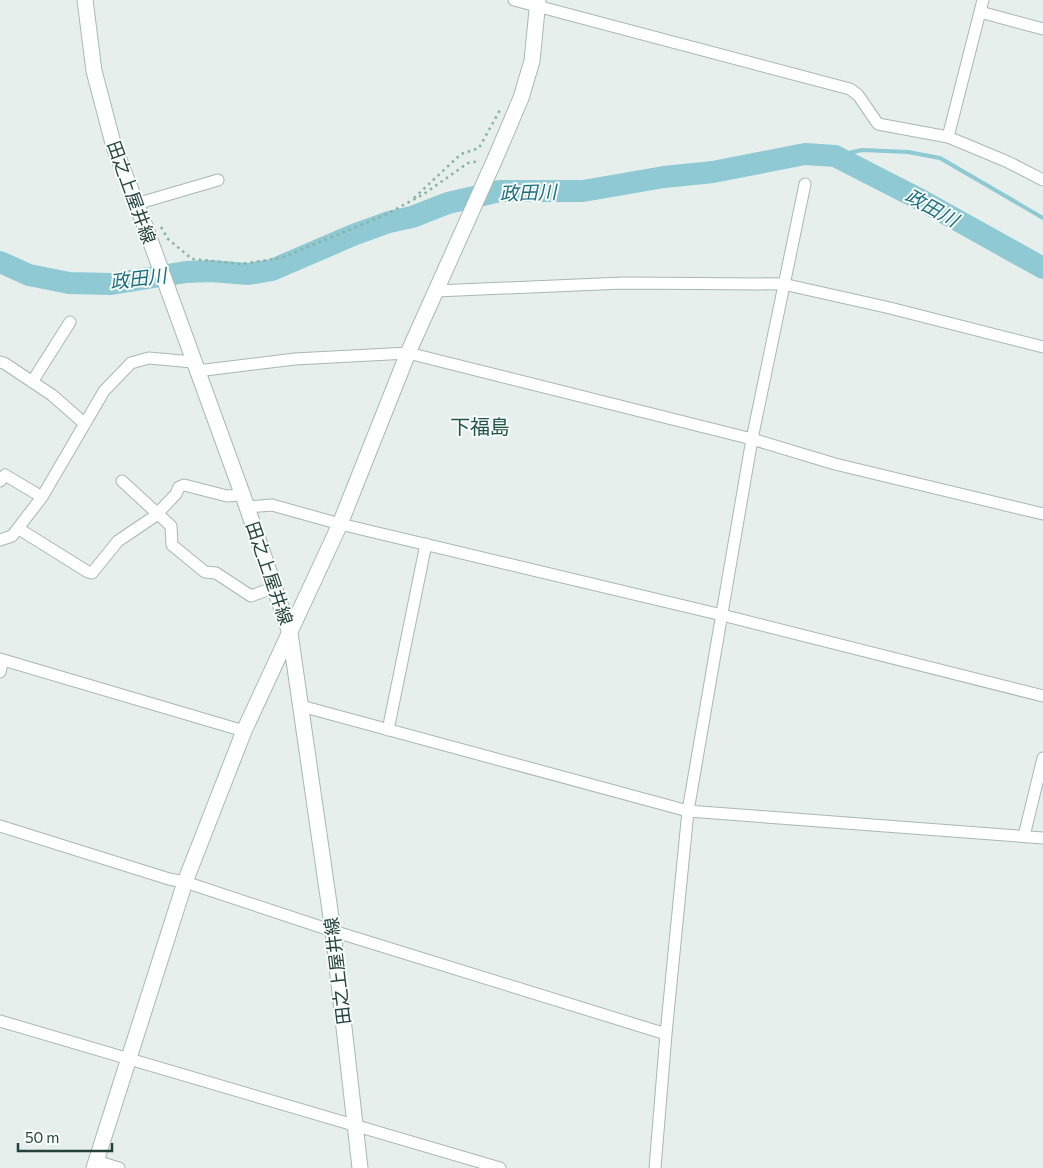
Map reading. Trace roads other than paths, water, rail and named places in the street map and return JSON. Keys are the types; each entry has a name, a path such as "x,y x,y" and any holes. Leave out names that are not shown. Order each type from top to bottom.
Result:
{"street":[{"name":"田之上屋井線","path":"85,0 94,71 114,147 245,501 290,633 333,931 360,1168"},
{"path":"514,0 538,3 850,89 858,95 878,124 948,138 1008,162 1043,180"},
{"path":"119,1168 95,1165 184,882 244,730 340,524 408,353 496,158 526,85 532,61 538,3"},
{"path":"948,138 981,6 1043,29"},
{"path":"136,204 218,180"},
{"path":"655,1168 688,811 752,439 805,184"},
{"path":"436,290 623,283 783,284 890,308 1043,347"},
{"path":"32,382 70,322"},
{"path":"0,540 12,536 19,529 42,497 104,391 131,363 149,358 195,366 408,353 752,439 835,464 1043,514"},
{"path":"0,362 52,395 85,424"},
{"path":"0,481 5,475 42,497"},
{"path":"122,481 171,526 172,545 205,572 216,573 251,596 275,587"},
{"path":"19,529 88,572 92,572 118,541 157,514 176,494 179,487 184,485 722,615 1043,696"},
{"path":"388,730 426,544"},
{"path":"0,672 2,659 244,730"},
{"path":"301,706 688,811 1043,838"},
{"path":"1024,836 1043,758"},
{"path":"0,826 666,1034"},
{"path":"0,1021 500,1168"}],"waterway":[{"path":"835,156 862,150 908,152 940,158 1043,218"},
{"name":"政田川","path":"0,262 29,275 69,283 111,284 186,272 211,271 248,274 272,270 353,235 389,222 412,217 448,203 500,191 583,191 664,177 713,172 805,154 835,156 921,200 1043,268"}],"district":[{"name":"下福島","path":"480,426"}]}
